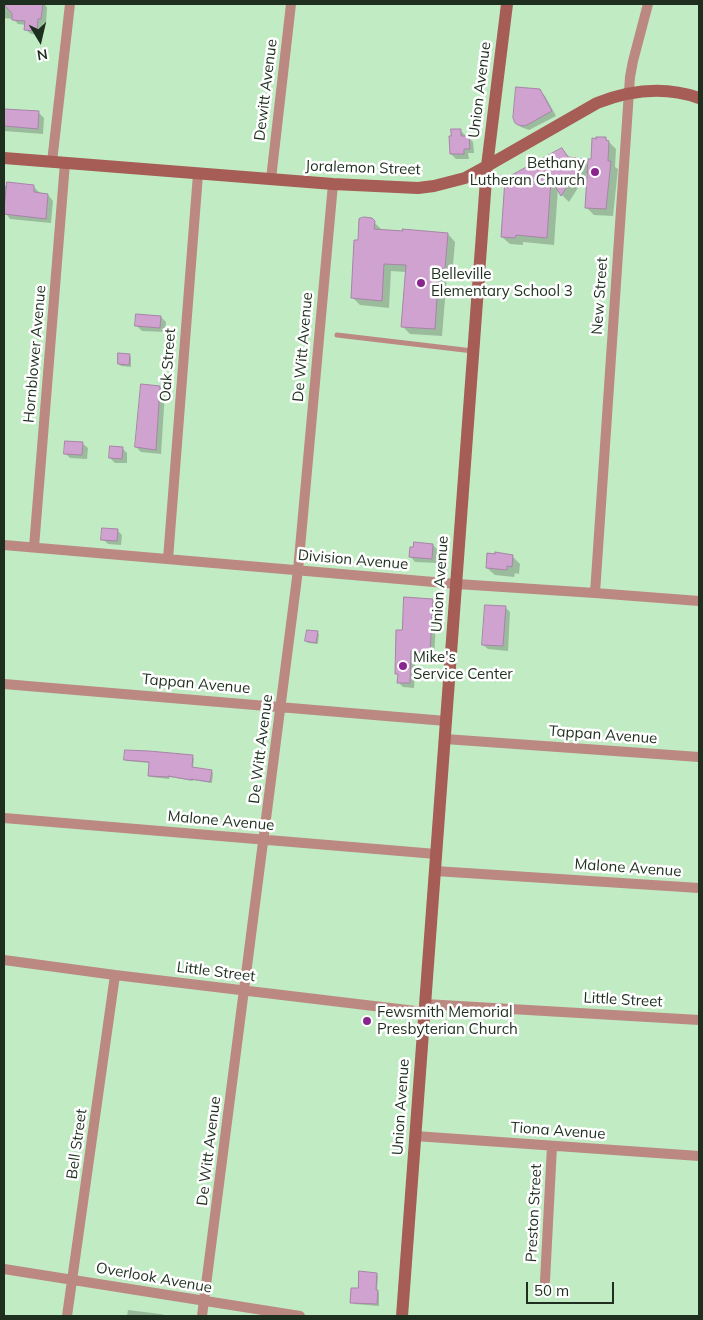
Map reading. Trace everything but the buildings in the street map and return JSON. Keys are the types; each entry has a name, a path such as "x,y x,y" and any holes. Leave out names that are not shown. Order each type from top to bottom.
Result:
{"street":[{"path":"52,162 70,4"},
{"name":"Dewitt Avenue","path":"271,179 291,4"},
{"name":"Union Avenue","path":"402,1316 487,166 507,4"},
{"name":"New Street","path":"594,593 629,93 633,61 648,4"},
{"name":"Joralemon Street","path":"4,158 333,184 418,188 465,178 612,97 647,91 669,91 699,98"},
{"name":"Hornblower Avenue","path":"34,547 65,163"},
{"name":"Oak Street","path":"168,559 198,174"},
{"name":"De Witt Avenue","path":"202,1316 298,570 333,184"},
{"name":"Division Avenue","path":"4,544 457,584 699,602"},
{"name":"Tappan Avenue","path":"4,684 446,720"},
{"name":"Tappan Avenue","path":"445,739 699,757"},
{"name":"Malone Avenue","path":"4,818 436,854"},
{"name":"Malone Avenue","path":"435,871 699,888"},
{"name":"Little Street","path":"4,960 245,990 424,1008 699,1020"},
{"name":"Bell Street","path":"67,1316 115,975"},
{"name":"Tiona Avenue","path":"415,1136 699,1156"},
{"name":"Preston Street","path":"545,1281 552,1146"},
{"name":"Overlook Avenue","path":"4,1268 204,1302 300,1316"}],"lane":[{"path":"337,336 474,351"}],"place":[{"name":"Bethany Lutheran Church","path":"595,172"},
{"name":"Belleville Elementary School 3","path":"421,283"},
{"name":"Mike's Service Center","path":"403,666"},
{"name":"Fewsmith Memorial Presbyterian Church","path":"367,1021"}]}
